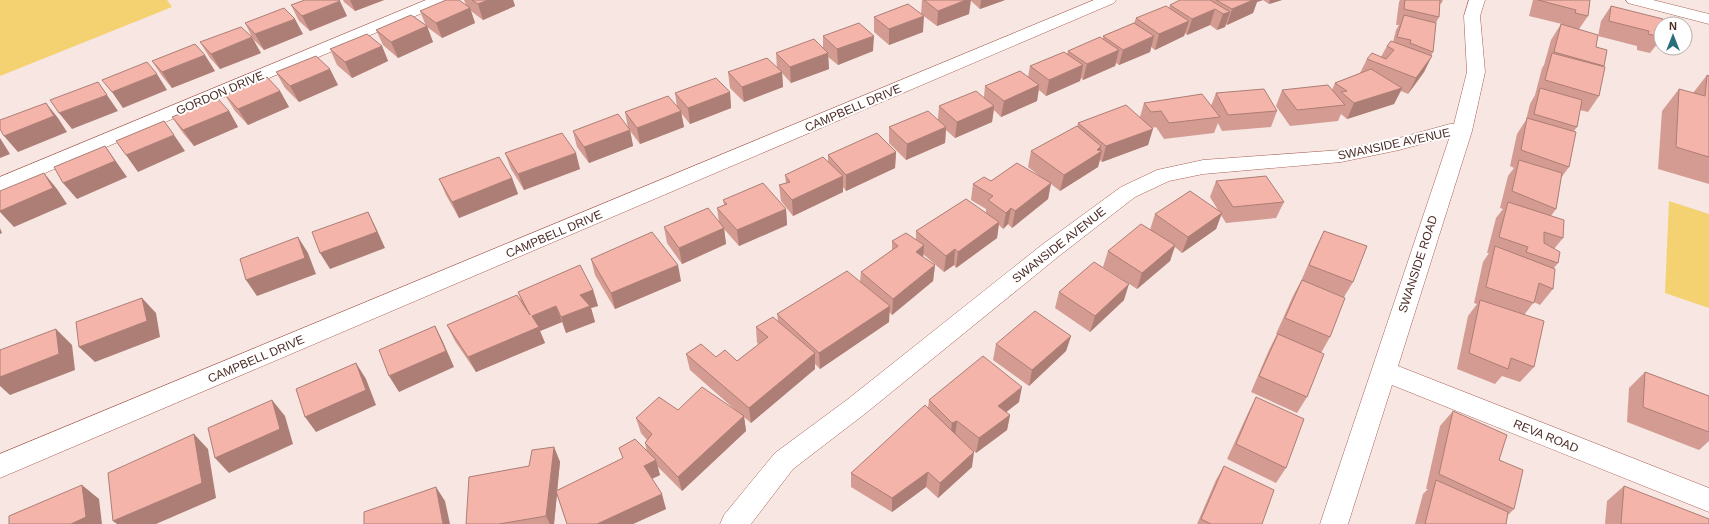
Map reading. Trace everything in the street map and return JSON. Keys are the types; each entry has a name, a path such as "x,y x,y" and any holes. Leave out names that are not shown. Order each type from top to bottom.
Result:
{"street":[{"name":"GORDON DRIVE","path":"0,185 440,0"},
{"path":"1062,0 1079,12"},
{"name":"CAMPBELL DRIVE","path":"0,466 757,149 1108,0"},
{"name":"SWANSIDE ROAD","path":"1334,524 1462,130 1476,72 1472,16 1477,0"},
{"path":"1634,0 1709,19"},
{"name":"SWANSIDE AVENUE","path":"734,524 784,461 857,406 1051,250 1128,192 1164,175 1204,167 1341,156 1399,144 1450,130 1462,130"},
{"name":"REVA ROAD","path":"1383,371 1709,500"}],"shaded area":[{"path":"0,0 167,0 172,7 0,76"},
{"path":"1669,201 1709,214 1709,308 1665,293"}],"building":[{"path":"305,0 340,1 302,16 291,5"},
{"path":"446,0 459,0 470,8 436,23 420,11"},
{"path":"472,0 488,0 478,4"},
{"path":"924,0 966,0 938,11"},
{"path":"1180,0 1210,0 1230,12 1223,14 1215,9 1192,19 1170,5"},
{"path":"1216,0 1253,0 1232,9"},
{"path":"1405,0 1440,0 1439,17 1404,9"},
{"path":"1538,0 1590,0 1588,16 1575,13 1576,10"},
{"path":"908,4 924,16 889,29 874,17"},
{"path":"1166,6 1189,21 1159,34 1136,18"},
{"path":"1611,6 1653,16 1653,35 1648,34 1649,31 1609,21"},
{"path":"284,8 295,19 255,34 245,23"},
{"path":"411,15 427,26 391,42 376,30"},
{"path":"1404,15 1436,23 1433,52 1410,43 1411,40 1397,37"},
{"path":"859,23 874,36 837,49 823,36"},
{"path":"1134,23 1154,36 1123,50 1103,36"},
{"path":"1561,24 1598,35 1596,47 1607,50 1604,66 1554,52"},
{"path":"241,27 252,37 211,54 200,42"},
{"path":"367,34 382,46 345,62 330,49"},
{"path":"1100,37 1119,50 1087,64 1068,51"},
{"path":"814,39 828,53 790,67 776,53"},
{"path":"1391,41 1432,56 1416,78 1367,59 1372,53 1386,59 1394,50 1387,46"},
{"path":"195,44 205,55 162,72 152,61"},
{"path":"1064,52 1083,65 1049,80 1030,66"},
{"path":"1552,53 1605,67 1599,96 1545,80"},
{"path":"316,56 330,69 290,86 276,72"},
{"path":"767,58 782,72 742,87 728,72"},
{"path":"147,62 157,74 112,92 102,80"},
{"path":"1371,69 1402,88 1354,103 1341,92 1347,91 1335,83"},
{"path":"1020,71 1039,85 1004,101 985,86"},
{"path":"1707,75 1709,76 1709,157 1676,147 1679,89 1705,96"},
{"path":"267,77 280,91 238,109 225,95"},
{"path":"716,78 730,92 688,108 675,93"},
{"path":"98,82 107,95 59,113 50,100"},
{"path":"1328,85 1345,105 1297,110 1282,90"},
{"path":"1540,88 1582,100 1577,127 1534,114"},
{"path":"1264,89 1277,111 1228,115 1216,93"},
{"path":"976,91 994,106 957,122 939,106"},
{"path":"1202,94 1220,117 1169,123 1161,111 1151,112 1144,103"},
{"path":"668,96 681,111 637,128 625,112"},
{"path":"217,98 229,111 183,130 172,117"},
{"path":"46,103 54,116 4,136 0,129 0,120"},
{"path":"1126,105 1153,129 1106,146 1078,123"},
{"path":"928,111 946,127 907,144 889,127"},
{"path":"618,114 630,130 584,147 573,131"},
{"path":"1527,118 1576,132 1569,167 1521,150"},
{"path":"164,121 174,135 126,155 116,141"},
{"path":"1077,126 1101,146 1097,150 1102,151 1064,175 1031,151"},
{"path":"562,133 576,153 518,174 505,153"},
{"path":"877,133 896,152 846,175 828,155"},
{"path":"105,146 115,161 63,183 54,167"},
{"path":"499,157 512,178 452,202 439,179"},
{"path":"823,157 843,176 792,200 779,185 790,182 785,175"},
{"path":"1519,160 1562,173 1556,209 1512,191"},
{"path":"1017,163 1051,183 1015,211 1011,208 1006,213 988,200 993,196 973,184 984,177 991,181"},
{"path":"44,173 53,188 0,211 0,191"},
{"path":"1266,176 1284,202 1233,207 1216,181"},
{"path":"763,183 786,209 737,230 717,208 727,204 723,200"},
{"path":"1190,191 1222,213 1188,237 1155,214"},
{"path":"966,199 999,222 958,252 955,249 946,256 916,231"},
{"path":"1508,202 1564,220 1563,238 1544,232 1544,243 1560,252 1558,263 1526,252 1528,247 1499,237"},
{"path":"708,208 724,228 679,248 664,227"},
{"path":"368,212 377,232 320,253 312,232"},
{"path":"1141,224 1175,245 1142,273 1108,251"},
{"path":"1324,231 1367,246 1353,282 1309,265"},
{"path":"652,232 678,265 611,293 591,259"},
{"path":"906,233 924,245 916,252 935,265 893,299 861,272 898,246 892,241"},
{"path":"298,237 305,258 246,280 240,259"},
{"path":"1495,246 1555,269 1553,289 1539,283 1534,303 1486,287"},
{"path":"1094,262 1129,284 1095,316 1059,292"},
{"path":"580,265 593,290 580,295 590,306 561,317 556,306 532,316 539,327 468,357 447,325 517,295 530,315 518,292"},
{"path":"847,271 890,306 819,353 777,314"},
{"path":"1302,280 1345,298 1330,337 1285,318"},
{"path":"142,298 147,321 79,347 76,322"},
{"path":"1480,300 1544,321 1534,367 1511,358 1508,369 1469,353"},
{"path":"1035,311 1071,336 1032,370 996,344"},
{"path":"773,317 815,353 749,408 686,354 701,344 716,357 725,350 737,361 768,337 756,327"},
{"path":"435,326 446,351 389,376 379,350"},
{"path":"56,329 59,354 0,377 0,350"},
{"path":"1278,334 1324,354 1307,397 1259,376"},
{"path":"983,356 1022,387 998,406 1010,415 979,438 957,421 952,423 929,400"},
{"path":"356,363 366,390 305,417 296,389"},
{"path":"1645,372 1709,396 1709,432 1643,407"},
{"path":"702,387 744,416 678,477 645,443 652,434 636,418 659,397 678,410"},
{"path":"1256,397 1304,419 1286,468 1236,444"},
{"path":"272,400 280,429 215,458 208,428"},
{"path":"925,405 974,452 940,483 928,472 892,498 851,473"},
{"path":"1453,411 1507,435 1499,460 1523,470 1514,509 1439,474"},
{"path":"194,434 202,483 113,521 108,473"},
{"path":"635,439 656,460 644,466 662,494 597,524 567,524 556,491 623,458 619,448"},
{"path":"554,447 546,516 499,524 466,524 469,477 529,466 532,450"},
{"path":"1224,466 1274,490 1262,524 1211,524 1201,519"},
{"path":"1436,480 1508,512 1506,524 1425,524"},
{"path":"82,485 86,517 71,524 9,524 9,516"},
{"path":"1624,486 1709,519 1709,524 1621,524"},
{"path":"436,487 443,524 364,524 364,512"}]}
